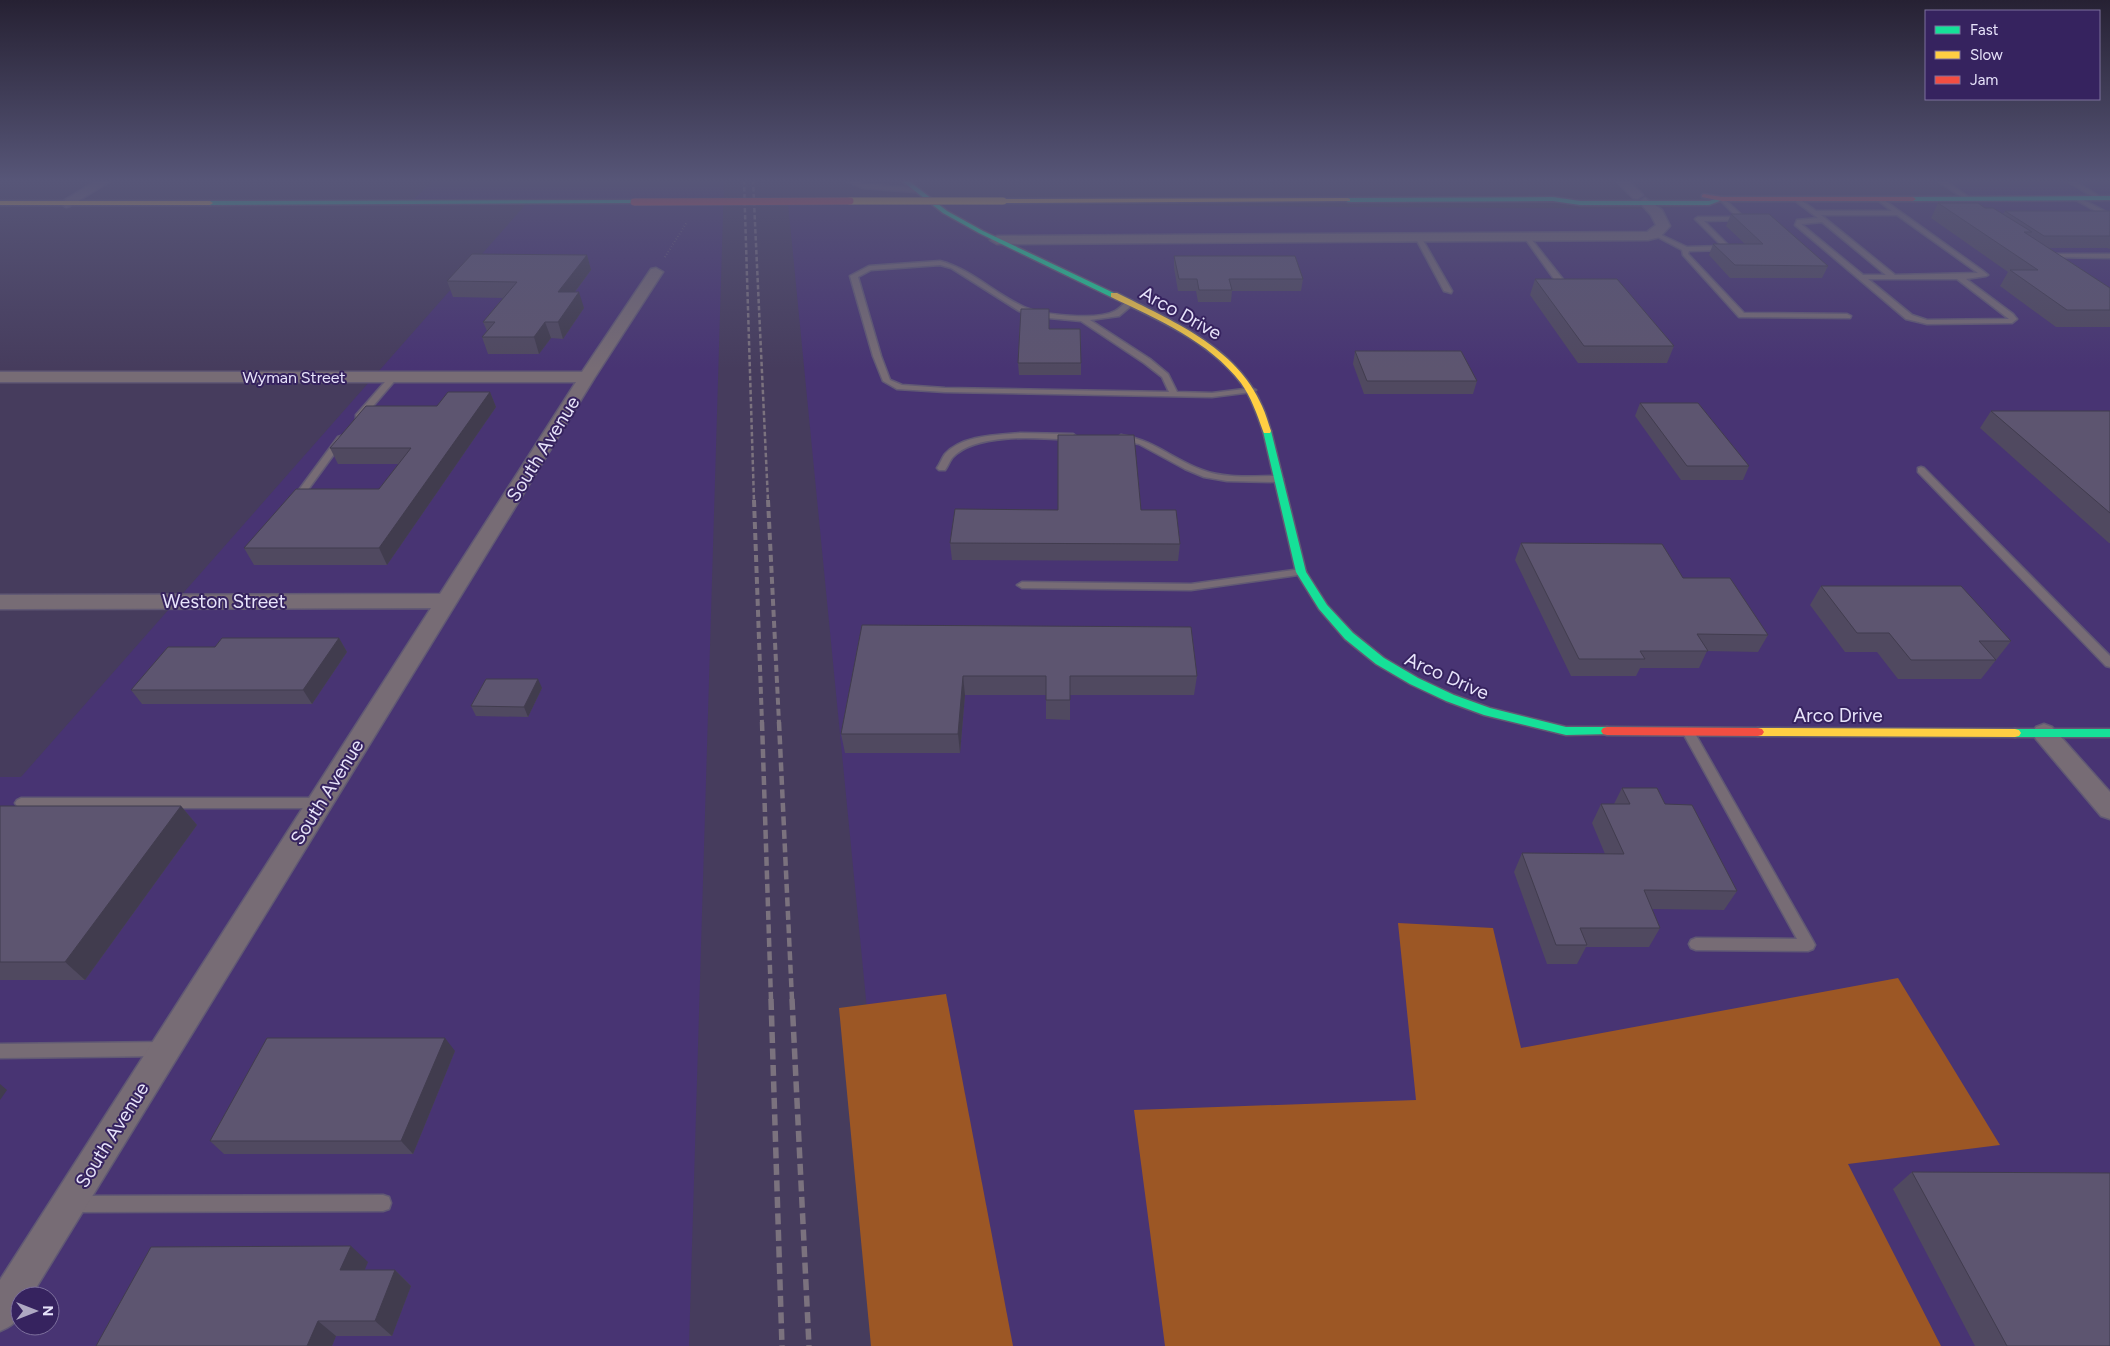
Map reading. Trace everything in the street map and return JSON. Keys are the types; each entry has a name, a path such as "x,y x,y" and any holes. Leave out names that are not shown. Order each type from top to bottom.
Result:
{"main road":[{"name":"Arco Drive","path":"1003,243 1129,303 1201,340 1223,357 1252,390 1262,410 1301,572 1312,594 1351,639 1406,680 1442,696 1511,720 1566,731 1689,733 2110,733"}],"street":[{"name":"South Avenue","path":"0,1313 587,377 656,272"},
{"name":"Wyman Street","path":"0,377 587,377"},
{"name":"Weston Street","path":"0,602 448,601"},
{"path":"2044,733 2110,809"}],"lane":[{"path":"1421,243 1448,291"},
{"path":"1531,243 1562,284"},
{"path":"1673,243 1686,249 1728,248 1723,243"},
{"path":"1820,243 1909,317 1916,320 2012,321 2013,319 2010,316 1959,277"},
{"path":"1852,243 1893,277"},
{"path":"1861,277 1959,277 1984,275 1940,243"},
{"path":"1686,249 1686,254 1696,267 1742,315 1847,316"},
{"path":"2072,264 2065,259 2048,255 2110,256"},
{"path":"1129,303 1116,314 1083,320 1049,316 1022,310 953,267 940,264 869,268 854,276 877,356 887,381 900,387 945,390 1212,395 1252,390"},
{"path":"1083,320 1147,361 1165,376 1174,394"},
{"path":"290,507 309,485 320,464 394,376"},
{"path":"942,468 944,460 952,452 964,444 979,439 1082,437"},
{"path":"1111,438 1150,445 1198,472 1214,476 1278,478"},
{"path":"1922,470 2110,663"},
{"path":"1022,586 1191,587 1301,572"},
{"path":"1689,733 1808,945 1696,944"},
{"path":"20,803 320,803"},
{"path":"0,1051 166,1049"},
{"path":"69,1204 383,1203"}],"shaded area":[{"path":"492,243 722,243 689,1346 0,1346 0,777 21,777"},
{"path":"792,243 2110,243 2110,1346 900,1346"},
{"path":"1398,923 1493,928 1521,1048 1898,978 2000,1145 1848,1164 1941,1346 1165,1346 1134,1110 1416,1100"},
{"path":"946,994 1013,1346 871,1346 839,1008"}],"building":[{"path":"1762,243 1802,243 1828,266 1735,265 1713,244 1763,244"},
{"path":"1997,243 2041,243 2110,288 2110,310 2067,310 2010,270 2038,270"},
{"path":"472,254 587,255 558,292 579,292 558,322 545,322 534,337 482,337 495,322 483,322 517,282 447,281"},
{"path":"1174,256 1295,256 1303,279 1229,279 1232,290 1199,290 1197,279 1179,279"},
{"path":"1535,279 1617,279 1674,346 1584,346"},
{"path":"1021,309 1049,309 1049,329 1080,329 1081,363 1018,363"},
{"path":"1355,351 1461,351 1477,381 1367,381"},
{"path":"448,392 490,392 379,548 244,548 296,489 379,489 411,448 330,448 366,406 437,406"},
{"path":"1640,403 1698,403 1749,466 1687,466"},
{"path":"1991,411 2110,411 2110,513"},
{"path":"1058,435 1134,435 1141,510 1176,510 1180,544 950,543 955,509 1058,510"},
{"path":"1521,543 1662,544 1683,578 1730,578 1768,635 1697,634 1708,651 1640,651 1645,659 1579,659"},
{"path":"1821,586 1961,586 2011,641 1979,641 1996,660 1911,660 1889,633 1857,633"},
{"path":"862,625 1191,627 1197,676 1070,676 1070,700 1046,700 1046,676 963,676 958,734 841,734"},
{"path":"222,638 339,638 303,690 131,690 168,647 215,647"},
{"path":"486,679 538,679 524,707 471,706"},
{"path":"1622,788 1657,788 1665,804 1692,805 1737,891 1644,890 1660,928 1580,928 1587,945 1556,945 1522,853 1624,854 1601,804 1630,804"},
{"path":"0,806 181,806 65,962 0,962"},
{"path":"267,1038 445,1038 401,1141 210,1141"},
{"path":"1912,1172 2110,1173 2110,1346 2007,1346"},
{"path":"351,1246 340,1270 395,1270 375,1321 318,1321 307,1346 96,1346 151,1247"}],"railway":[{"path":"746,243 754,501"},
{"path":"756,243 768,501"},
{"path":"754,500 762,723"},
{"path":"768,500 779,723"},
{"path":"762,722 771,1000"},
{"path":"779,722 792,1000"},
{"path":"771,999 782,1346"},
{"path":"792,999 809,1346"}],"traffic: fast":[{"path":"1004,243 1114,295"},
{"path":"1267,431 1301,572 1323,607 1349,636 1380,661 1414,681 1450,698 1488,712 1566,731 1607,731"},
{"path":"2015,733 2110,733"}],"traffic: slow":[{"path":"1114,295 1186,332 1228,363 1245,382 1258,405 1267,431"},
{"path":"1758,732 2015,733"}],"traffic: jam":[{"path":"1607,731 1758,732"}]}
